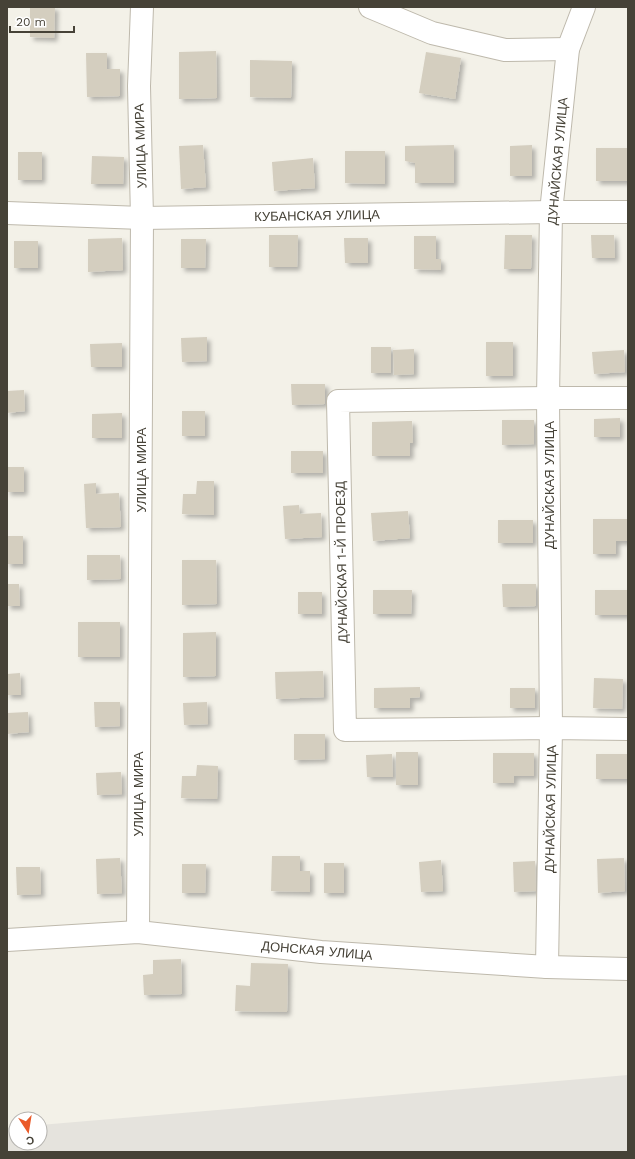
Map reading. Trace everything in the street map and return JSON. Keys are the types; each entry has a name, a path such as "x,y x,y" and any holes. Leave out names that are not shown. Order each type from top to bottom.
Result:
{"street":[{"name":"УЛИЦА МИРА","path":"138,932 142,218 139,86 142,7"},
{"path":"370,7 432,33 505,50 568,49"},
{"name":"ДУНАЙСКАЯ УЛИЦА","path":"547,967 551,728 548,398 551,212 568,49 584,7"},
{"name":"КУБАНСКАЯ УЛИЦА","path":"7,213 142,218 628,212"},
{"name":"ДУНАЙСКАЯ 1-Й ПРОЕЗД","path":"628,398 338,401 344,730 551,728 628,729"},
{"name":"ДОНСКАЯ УЛИЦА","path":"7,940 138,932 321,952 547,967 628,969"}],"shaded area":[{"path":"628,1075 628,1152 7,1152 8,1128 8,1151 48,1151 48,1124"}],"building":[{"path":"30,7 55,7 54,38 30,37"},
{"path":"216,51 217,98 179,99 179,52"},
{"path":"426,52 461,58 455,99 419,93"},
{"path":"86,53 107,53 107,69 120,69 120,96 87,97"},
{"path":"250,60 292,61 291,98 250,97"},
{"path":"203,145 206,187 181,189 179,146"},
{"path":"454,145 454,183 415,183 415,163 405,161 405,146"},
{"path":"532,145 532,176 510,176 510,146"},
{"path":"596,148 628,148 628,181 596,181"},
{"path":"345,151 385,151 385,184 345,183"},
{"path":"18,152 42,152 42,180 18,180"},
{"path":"92,156 124,157 123,184 91,184"},
{"path":"313,158 315,188 274,191 272,162"},
{"path":"269,235 298,235 297,267 269,267"},
{"path":"505,235 532,235 531,269 504,269"},
{"path":"591,235 614,235 615,258 592,258"},
{"path":"414,236 436,236 436,259 441,259 441,270 414,269"},
{"path":"122,238 123,270 88,272 88,239"},
{"path":"344,238 368,238 368,263 345,263"},
{"path":"181,239 206,239 205,268 181,268"},
{"path":"14,241 38,241 38,268 14,268"},
{"path":"207,337 207,361 182,362 181,338"},
{"path":"486,342 513,342 513,376 486,376"},
{"path":"122,343 122,367 91,367 90,344"},
{"path":"371,347 391,347 391,373 371,373"},
{"path":"414,349 414,374 394,375 393,350"},
{"path":"624,350 625,372 594,374 592,352"},
{"path":"291,384 325,384 325,404 292,405"},
{"path":"24,390 25,411 7,413 7,391"},
{"path":"182,411 205,411 205,436 182,436"},
{"path":"122,413 122,438 92,438 92,414"},
{"path":"620,418 620,437 594,437 594,419"},
{"path":"502,420 534,420 534,444 502,445"},
{"path":"412,421 413,443 410,443 410,456 372,456 372,422"},
{"path":"291,451 323,451 323,473 291,473"},
{"path":"7,467 24,467 24,492 7,492"},
{"path":"197,481 214,481 214,515 182,514 183,494 196,494"},
{"path":"96,483 96,494 119,493 121,527 86,528 84,484"},
{"path":"299,505 300,514 321,513 322,537 285,539 283,506"},
{"path":"408,511 410,538 373,541 371,513"},
{"path":"593,519 628,519 628,541 616,541 616,554 593,554"},
{"path":"498,520 533,520 533,543 498,543"},
{"path":"7,536 23,536 23,564 7,564"},
{"path":"87,555 120,555 121,579 87,580"},
{"path":"182,560 216,560 217,604 182,605"},
{"path":"7,584 19,584 20,606 7,606"},
{"path":"502,584 536,584 536,606 503,607"},
{"path":"373,590 412,590 411,614 373,614"},
{"path":"595,590 628,590 628,615 595,615"},
{"path":"298,592 322,592 322,614 298,614"},
{"path":"78,622 120,622 120,657 78,657"},
{"path":"216,632 216,676 183,677 183,633"},
{"path":"323,671 324,697 276,699 275,672"},
{"path":"20,673 21,695 7,695 7,674"},
{"path":"594,678 623,679 622,709 593,708"},
{"path":"420,687 420,697 410,698 410,708 374,708 374,688"},
{"path":"510,688 535,688 535,708 510,708"},
{"path":"94,702 120,702 120,726 95,727"},
{"path":"207,702 208,724 184,725 183,703"},
{"path":"28,712 29,732 7,734 7,713"},
{"path":"294,734 325,734 325,759 294,760"},
{"path":"396,752 418,752 418,785 396,785"},
{"path":"493,753 534,753 534,776 514,776 514,783 493,783"},
{"path":"392,754 393,777 367,777 366,755"},
{"path":"596,754 628,754 628,779 596,779"},
{"path":"197,765 218,766 217,799 181,798 182,776 196,776"},
{"path":"121,772 122,794 97,795 96,773"},
{"path":"272,856 300,856 300,871 310,871 310,892 271,891"},
{"path":"120,858 122,893 97,894 96,859"},
{"path":"624,858 625,891 598,893 597,859"},
{"path":"441,860 443,891 421,892 419,862"},
{"path":"535,861 536,891 514,892 513,862"},
{"path":"324,863 344,863 344,893 324,893"},
{"path":"182,864 206,864 205,893 182,893"},
{"path":"16,867 40,867 41,894 17,895"},
{"path":"181,959 182,994 144,995 143,975 153,974 153,960"},
{"path":"251,963 288,964 287,1012 235,1011 236,985 250,986"}]}
